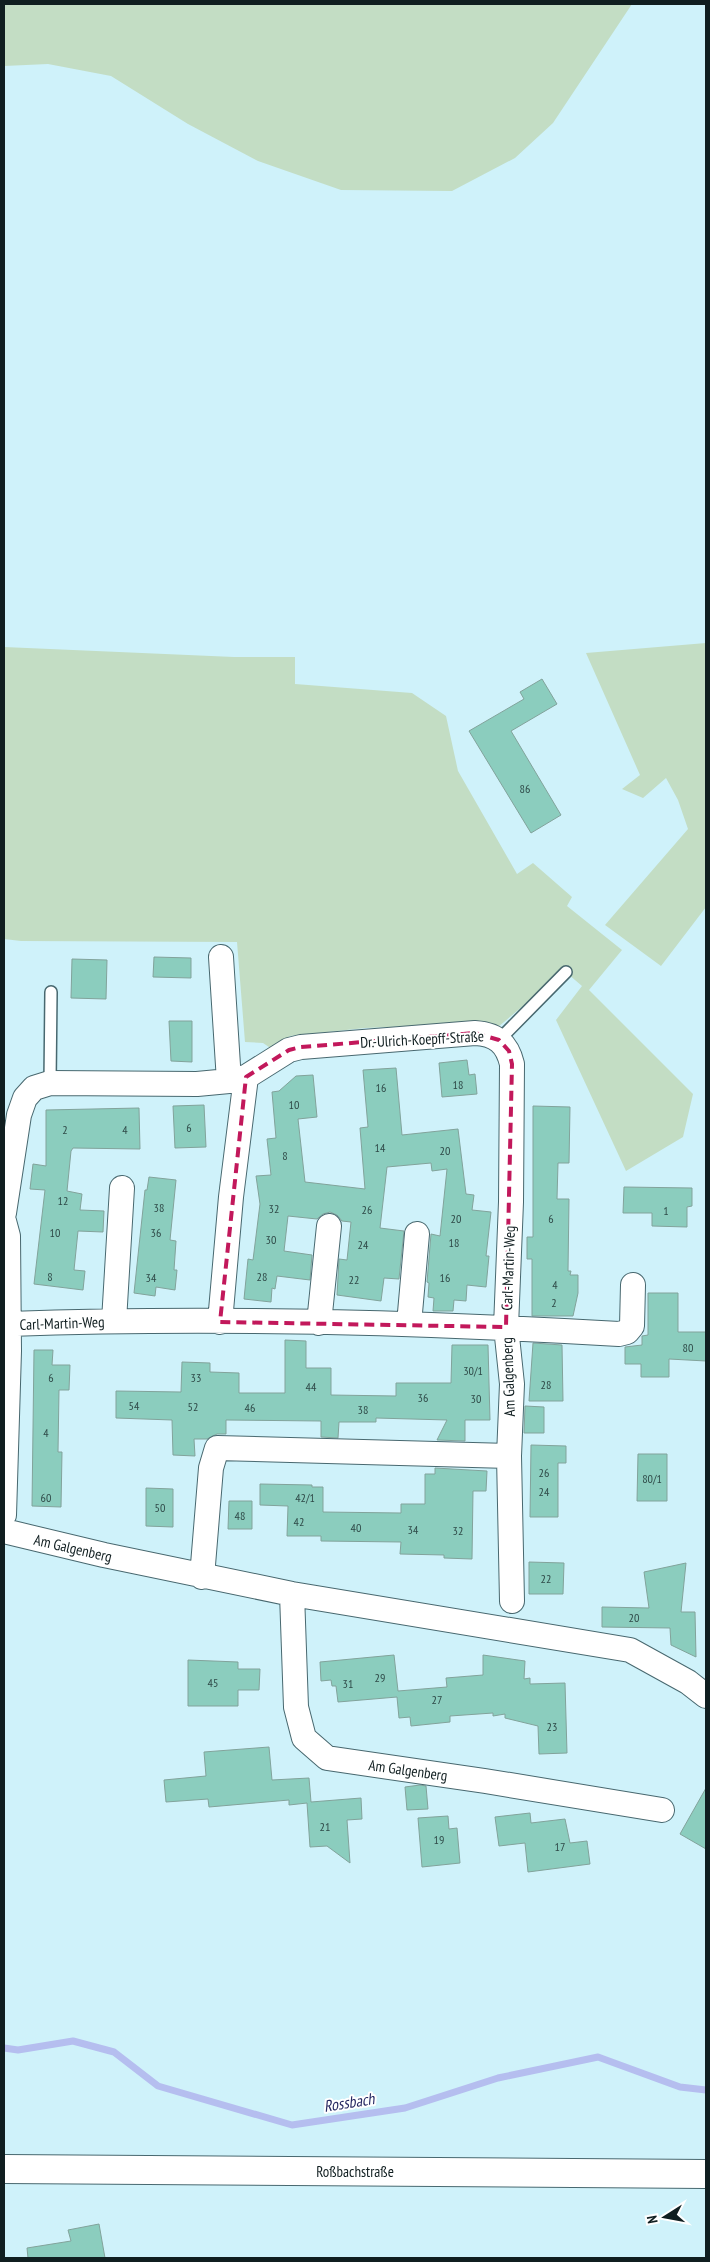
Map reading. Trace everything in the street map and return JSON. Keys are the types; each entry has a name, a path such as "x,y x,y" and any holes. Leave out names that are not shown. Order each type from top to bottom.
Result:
{"street":[{"path":"220,1322 231,1197 237,1079 221,957"},
{"name":"Dr.-Ulrich-Koepff-Straße","path":"4,1213 20,1115 25,1098 34,1088 50,1083 197,1084 237,1079 289,1050 302,1047 475,1033 488,1034 500,1040 509,1051 512,1064 511,1202"},
{"name":"Carl-Martin-Weg","path":"114,1321 122,1188"},
{"name":"Carl-Martin-Weg","path":"9,1324 114,1321 409,1324 506,1327 511,1202"},
{"path":"4,1220 8,1236 9,1324 4,1515"},
{"path":"319,1323 329,1226"},
{"path":"409,1324 417,1234"},
{"path":"506,1327 619,1334 627,1332 632,1326 633,1285"},
{"name":"Am Galgenberg","path":"506,1327 512,1384 509,1456 512,1601"},
{"path":"202,1577 211,1468 218,1448 509,1456"},
{"name":"Am Galgenberg","path":"4,1531 202,1577 292,1594 630,1650 688,1682 706,1696"},
{"name":"Am Galgenberg","path":"292,1594 296,1707 304,1738 327,1758 485,1781 662,1810"},
{"name":"Roßbachstraße","path":"4,2169 706,2174"}],"lane":[{"path":"500,1040 566,972"},
{"path":"50,1083 51,992"}],"highlighted area":[{"path":"475,1033 499,1040 509,1051 512,1064 506,1327 220,1322 246,1077 289,1050 301,1047"}],"green space":[{"path":"4,4 632,4 553,123 515,158 452,191 341,190 258,161 188,124 111,76 48,64 4,66"},
{"path":"706,643 706,907 661,966 605,925 688,829 678,800 666,778 643,798 622,789 640,775 586,653"},
{"path":"4,647 234,657 295,657 295,684 412,693 446,716 458,771 517,874 533,863 572,897 567,906 622,950 589,990 693,1094 683,1137 626,1171 556,1020 582,986 561,968 549,984 498,1027 485,1023 365,1028 290,1036 272,1049 263,1043 245,1042 237,942 21,941 4,939"}],"building":[{"path":"542,679 557,704 511,731 561,815 531,833 469,731 524,699 520,692"},
{"path":"154,957 191,958 191,978 153,977"},
{"path":"72,959 107,960 106,999 71,998"},
{"path":"169,1021 192,1021 192,1062 171,1061"},
{"path":"467,1060 469,1075 475,1074 477,1094 442,1097 439,1063"},
{"path":"396,1068 402,1135 458,1129 466,1194 474,1195 472,1210 491,1212 486,1256 489,1256 486,1287 467,1285 466,1301 454,1300 453,1311 433,1311 434,1298 428,1297 429,1283 427,1282 431,1234 440,1236 447,1169 432,1171 431,1163 387,1167 380,1228 404,1231 399,1279 384,1278 381,1301 337,1295 339,1259 347,1260 351,1222 342,1221 337,1215 330,1212 323,1214 317,1219 288,1216 284,1251 312,1255 310,1280 277,1276 275,1289 272,1288 271,1302 244,1299 248,1259 253,1260 260,1204 256,1176 271,1175 267,1139 276,1138 272,1092 279,1091 296,1076 313,1075 317,1117 298,1119 305,1182 365,1189 360,1128 368,1127 363,1070"},
{"path":"204,1105 206,1147 175,1148 173,1106"},
{"path":"533,1106 570,1107 569,1163 558,1163 557,1199 569,1199 568,1271 571,1271 570,1275 578,1275 578,1293 573,1316 532,1316 532,1259 527,1259 527,1237 533,1237"},
{"path":"139,1108 140,1149 73,1148 71,1151 67,1191 82,1194 80,1210 104,1211 103,1232 78,1231 74,1270 85,1271 83,1290 34,1284 45,1190 30,1189 33,1164 46,1166 46,1110"},
{"path":"149,1177 176,1180 170,1240 176,1241 174,1270 177,1270 175,1290 156,1287 155,1296 134,1293 145,1190 147,1190"},
{"path":"624,1187 692,1188 692,1206 687,1207 687,1227 652,1226 652,1213 623,1213"},
{"path":"648,1293 678,1293 678,1332 706,1332 706,1361 669,1359 669,1377 641,1377 641,1364 625,1364 625,1347 642,1345 642,1336 648,1335"},
{"path":"285,1340 306,1341 306,1368 331,1368 331,1395 396,1396 396,1383 451,1383 452,1345 488,1345 490,1420 465,1420 465,1441 437,1440 447,1420 376,1418 376,1422 339,1422 338,1438 321,1437 321,1421 226,1420 226,1434 217,1434 207,1439 194,1439 195,1456 173,1455 172,1420 116,1418 116,1391 181,1392 182,1362 210,1363 210,1372 239,1373 239,1393 285,1393"},
{"path":"533,1343 562,1345 563,1401 529,1401"},
{"path":"34,1350 53,1350 52,1365 70,1365 69,1390 59,1390 58,1452 62,1452 61,1507 32,1506"},
{"path":"525,1406 544,1407 544,1433 524,1433"},
{"path":"531,1445 566,1446 566,1463 558,1463 558,1517 530,1517"},
{"path":"638,1454 667,1454 667,1501 637,1501"},
{"path":"435,1468 487,1471 486,1491 473,1491 472,1559 444,1558 444,1555 400,1554 401,1542 321,1541 321,1536 287,1536 288,1506 260,1505 260,1484 312,1485 312,1487 323,1487 323,1512 401,1513 401,1504 425,1504 425,1474 435,1474"},
{"path":"146,1488 173,1489 173,1527 146,1526"},
{"path":"229,1501 252,1501 252,1529 228,1529"},
{"path":"529,1562 564,1563 563,1594 529,1594"},
{"path":"686,1563 681,1612 695,1612 696,1657 671,1645 670,1628 602,1627 602,1607 649,1608 644,1572"},
{"path":"394,1655 398,1691 447,1687 446,1678 483,1675 483,1655 525,1661 524,1679 530,1678 530,1684 565,1683 567,1753 539,1754 538,1726 505,1718 505,1714 493,1716 493,1713 450,1716 450,1722 411,1726 410,1717 399,1718 397,1697 338,1702 336,1686 332,1686 331,1680 321,1681 320,1662"},
{"path":"188,1660 238,1662 238,1669 260,1669 259,1690 238,1690 238,1706 188,1706"},
{"path":"269,1747 272,1780 309,1778 311,1802 361,1798 362,1819 347,1820 350,1863 327,1846 310,1847 307,1803 289,1805 289,1800 209,1807 208,1799 166,1802 164,1780 206,1776 204,1752"},
{"path":"426,1786 428,1809 407,1810 405,1787"},
{"path":"706,1788 706,1849 680,1834"},
{"path":"530,1813 531,1823 565,1819 570,1843 587,1841 590,1864 528,1872 525,1843 499,1846 495,1817"},
{"path":"448,1816 449,1829 457,1828 460,1863 422,1867 418,1818"},
{"path":"99,2224 105,2258 28,2258 27,2248 71,2241 68,2230"}],"waterway":[{"name":"Rossbach","path":"4,2048 18,2050 73,2041 114,2052 158,2086 292,2125 405,2108 498,2078 598,2057 680,2087 706,2090"}]}
